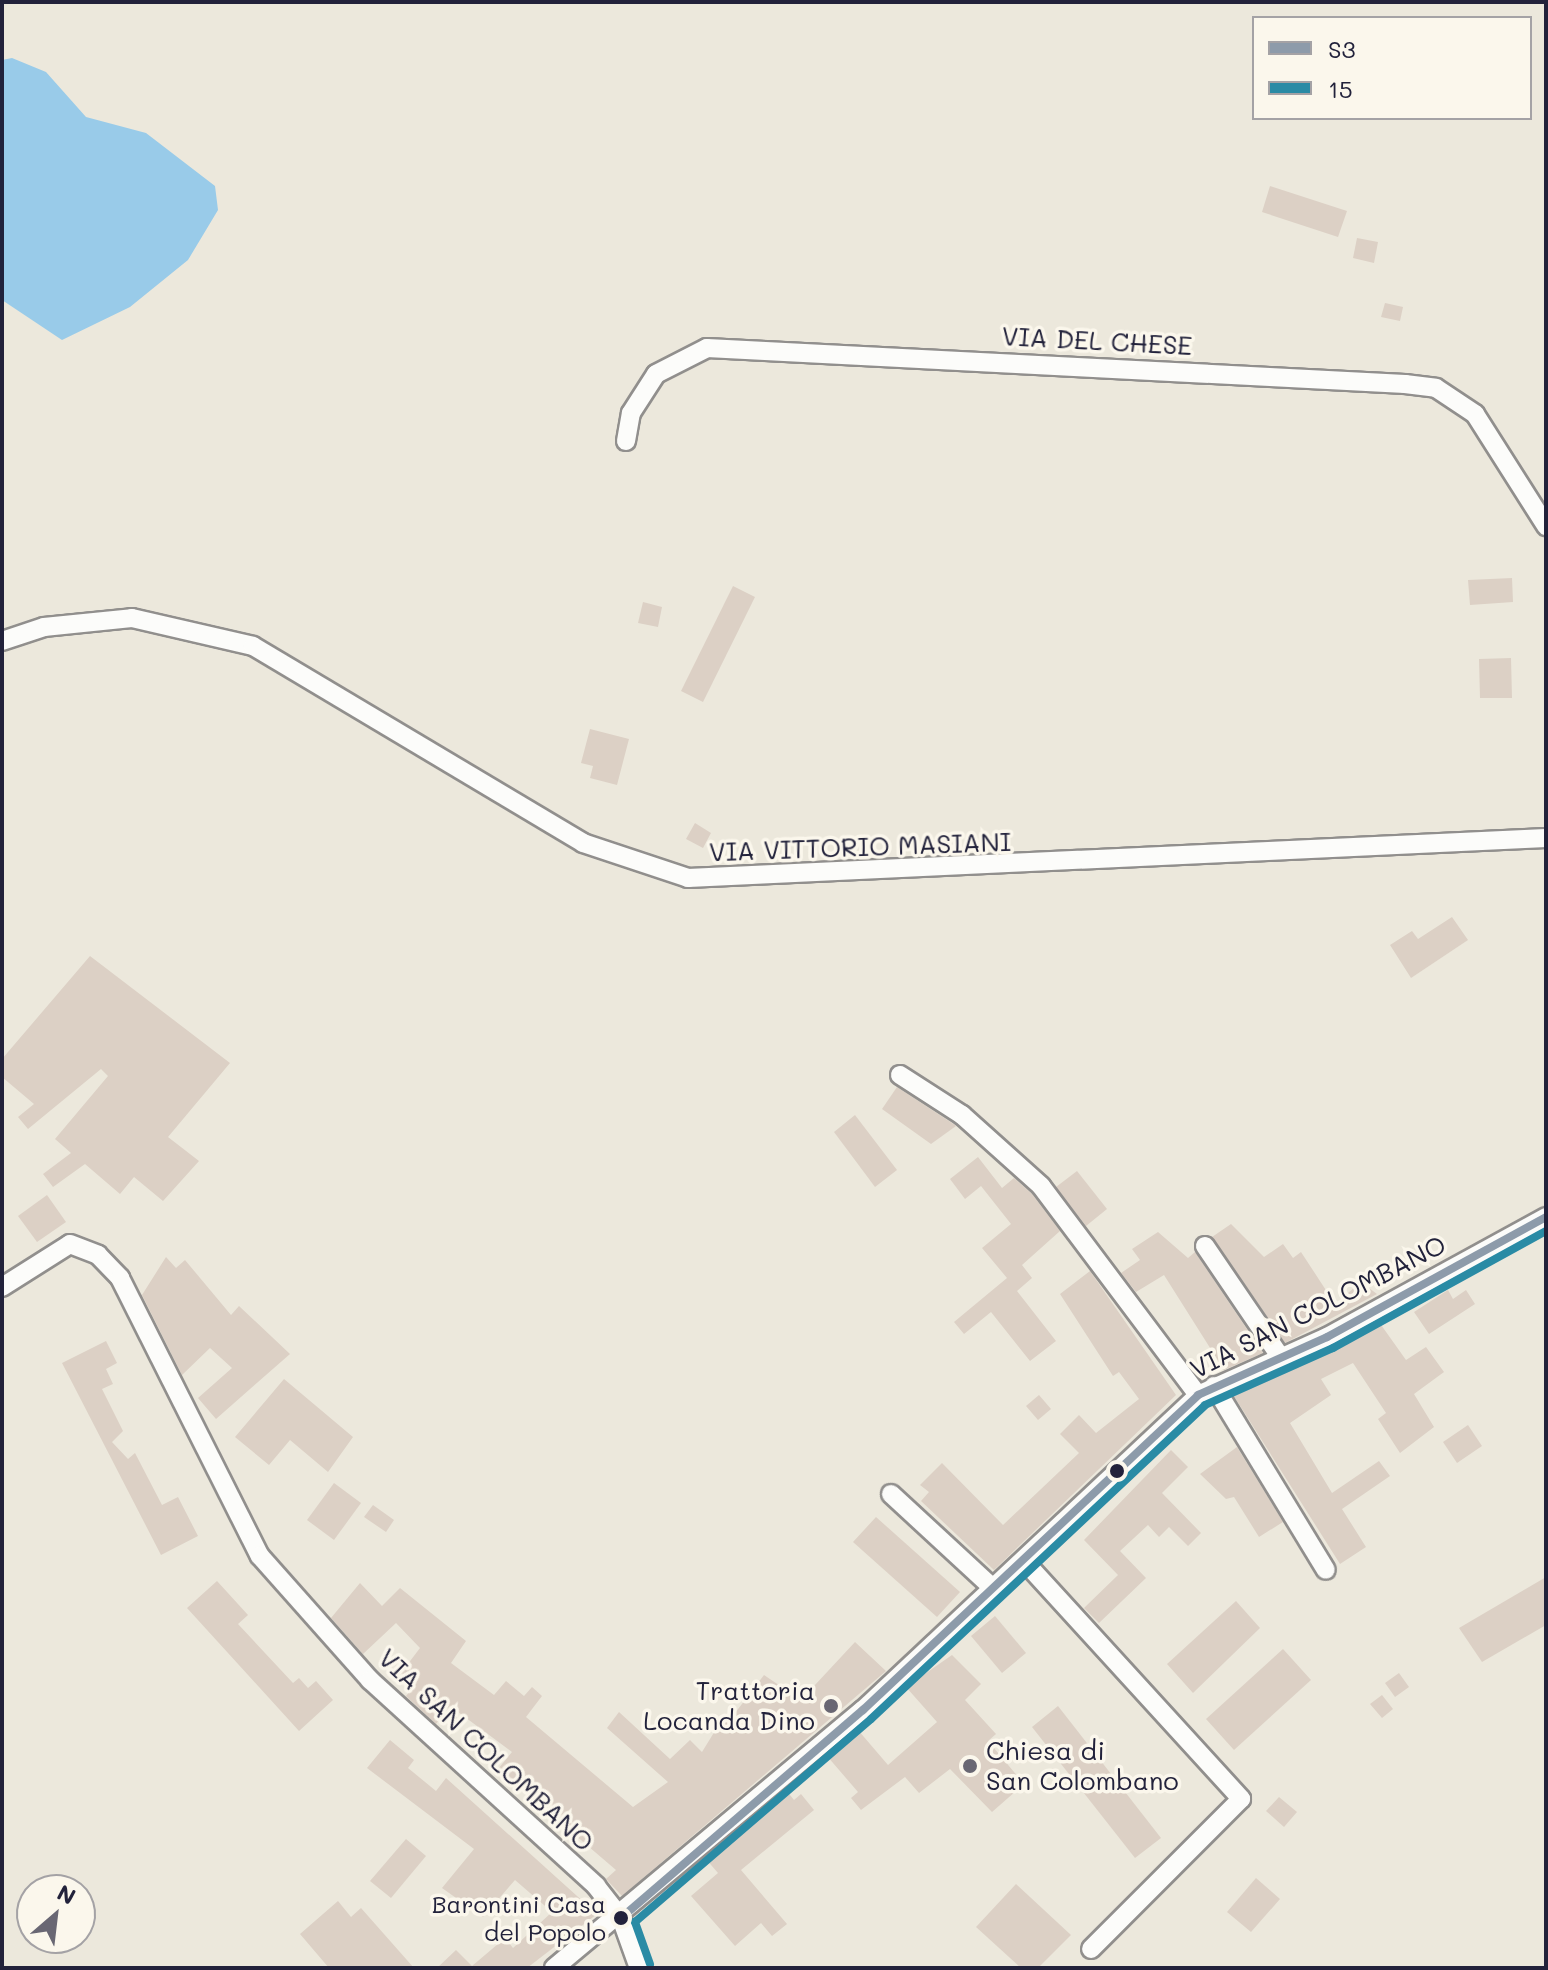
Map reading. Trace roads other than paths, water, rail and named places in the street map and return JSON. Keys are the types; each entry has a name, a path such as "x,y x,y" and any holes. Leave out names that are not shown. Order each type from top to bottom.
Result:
{"street":[{"name":"VIA DEL CHESE","path":"626,441 631,413 656,374 707,348 1405,384 1436,388 1475,414 1546,526"},
{"name":"VIA VITTORIO MASIANI","path":"2,641 44,627 132,618 242,642 583,843 688,878 1546,838"},
{"path":"900,1075 962,1115 1041,1186 1206,1390 1326,1570"},
{"name":"VIA SAN COLOMBANO","path":"2,1287 70,1244 98,1255 120,1278 243,1528 282,1585 370,1680 596,1886 621,1918 994,1589 1206,1390 1327,1337 1546,1217"},
{"path":"1205,1246 1281,1358"},
{"path":"891,1494 994,1589"},
{"path":"1024,1561 1241,1799 1091,1949"},
{"path":"554,1968 621,1918 639,1968"}],"water":[{"path":"12,58 46,72 86,117 146,133 215,186 218,210 188,260 130,307 62,340 2,300 2,60"}],"place":[{"name":"Trattoria Locanda Dino","path":"831,1706"},
{"name":"Chiesa di San Colombano","path":"970,1766"},
{"name":"Barontini Casa del Popolo","path":"621,1918"}]}
